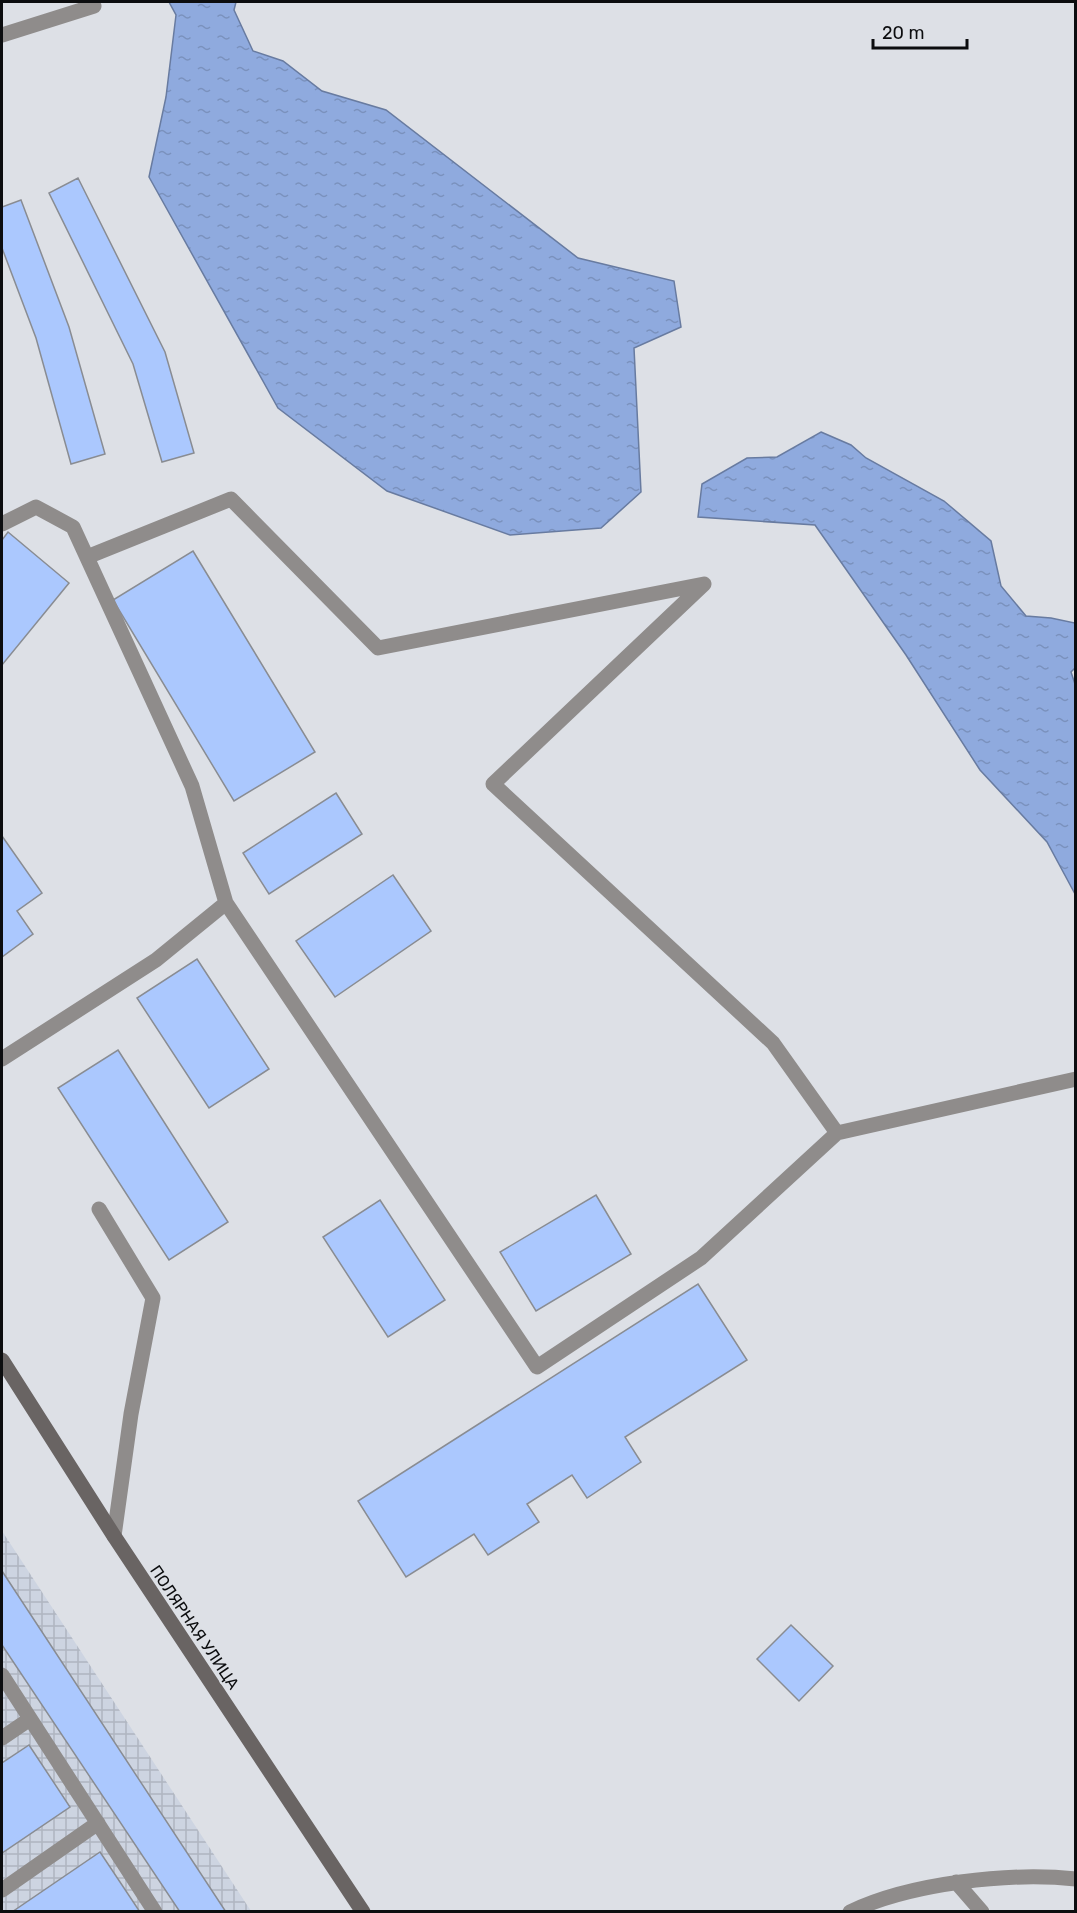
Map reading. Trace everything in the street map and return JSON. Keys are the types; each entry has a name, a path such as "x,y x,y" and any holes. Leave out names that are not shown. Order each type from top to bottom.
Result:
{"main road":[{"name":"ПОЛЯРНАЯ УЛИЦА","path":"2,1360 114,1536 363,1911"}],"street":[{"path":"2,35 94,6"},
{"path":"87,557 231,499 378,648 704,584 494,784 773,1043 837,1133"},
{"path":"2,524 36,507 73,527 192,786 226,903 537,1367 701,1258 837,1133 1076,1079"},
{"path":"2,1059 156,960 226,903"},
{"path":"99,1209 153,1298 131,1414 114,1536"},
{"path":"2,1675 155,1911"},
{"path":"2,1738 30,1719"},
{"path":"2,1890 98,1823"},
{"path":"850,1911 872,1901 956,1882 1050,1876 1076,1879"},
{"path":"956,1882 982,1911"}],"shaded area":[{"path":"2,1531 251,1911 2,1911"}],"water":[{"path":"169,2 236,2 234,10 253,51 283,61 322,91 386,110 578,258 674,281 681,327 634,348 641,492 601,528 510,535 387,491 278,408 149,177 166,97 176,15"},
{"path":"821,432 851,445 866,458 944,501 991,541 1001,586 1026,616 1075,623 1075,668 1071,672 1076,687 1075,894 1047,842 980,770 906,655 815,525 698,517 702,484 747,458 777,457"}],"building":[{"path":"78,178 165,352 194,453 162,462 133,364 49,193"},
{"path":"21,200 69,327 105,454 71,464 36,338 2,248 2,207"},
{"path":"8,532 69,583 2,665 2,540"},
{"path":"193,551 315,752 234,801 113,600"},
{"path":"336,793 362,834 269,894 243,853"},
{"path":"2,836 42,893 17,911 33,934 2,957"},
{"path":"393,875 431,931 335,997 296,941"},
{"path":"197,959 269,1069 209,1108 137,998"},
{"path":"118,1050 228,1222 169,1260 58,1088"},
{"path":"596,1195 631,1254 536,1311 500,1252"},
{"path":"380,1200 445,1300 388,1337 323,1237"},
{"path":"698,1284 747,1360 625,1437 641,1462 587,1498 572,1475 527,1504 539,1522 488,1555 474,1534 406,1577 358,1501"},
{"path":"2,1571 226,1912 180,1912 2,1645"},
{"path":"791,1625 833,1666 799,1701 757,1659"},
{"path":"29,1745 70,1807 2,1853 2,1763"},
{"path":"100,1852 140,1912 12,1912"}]}
